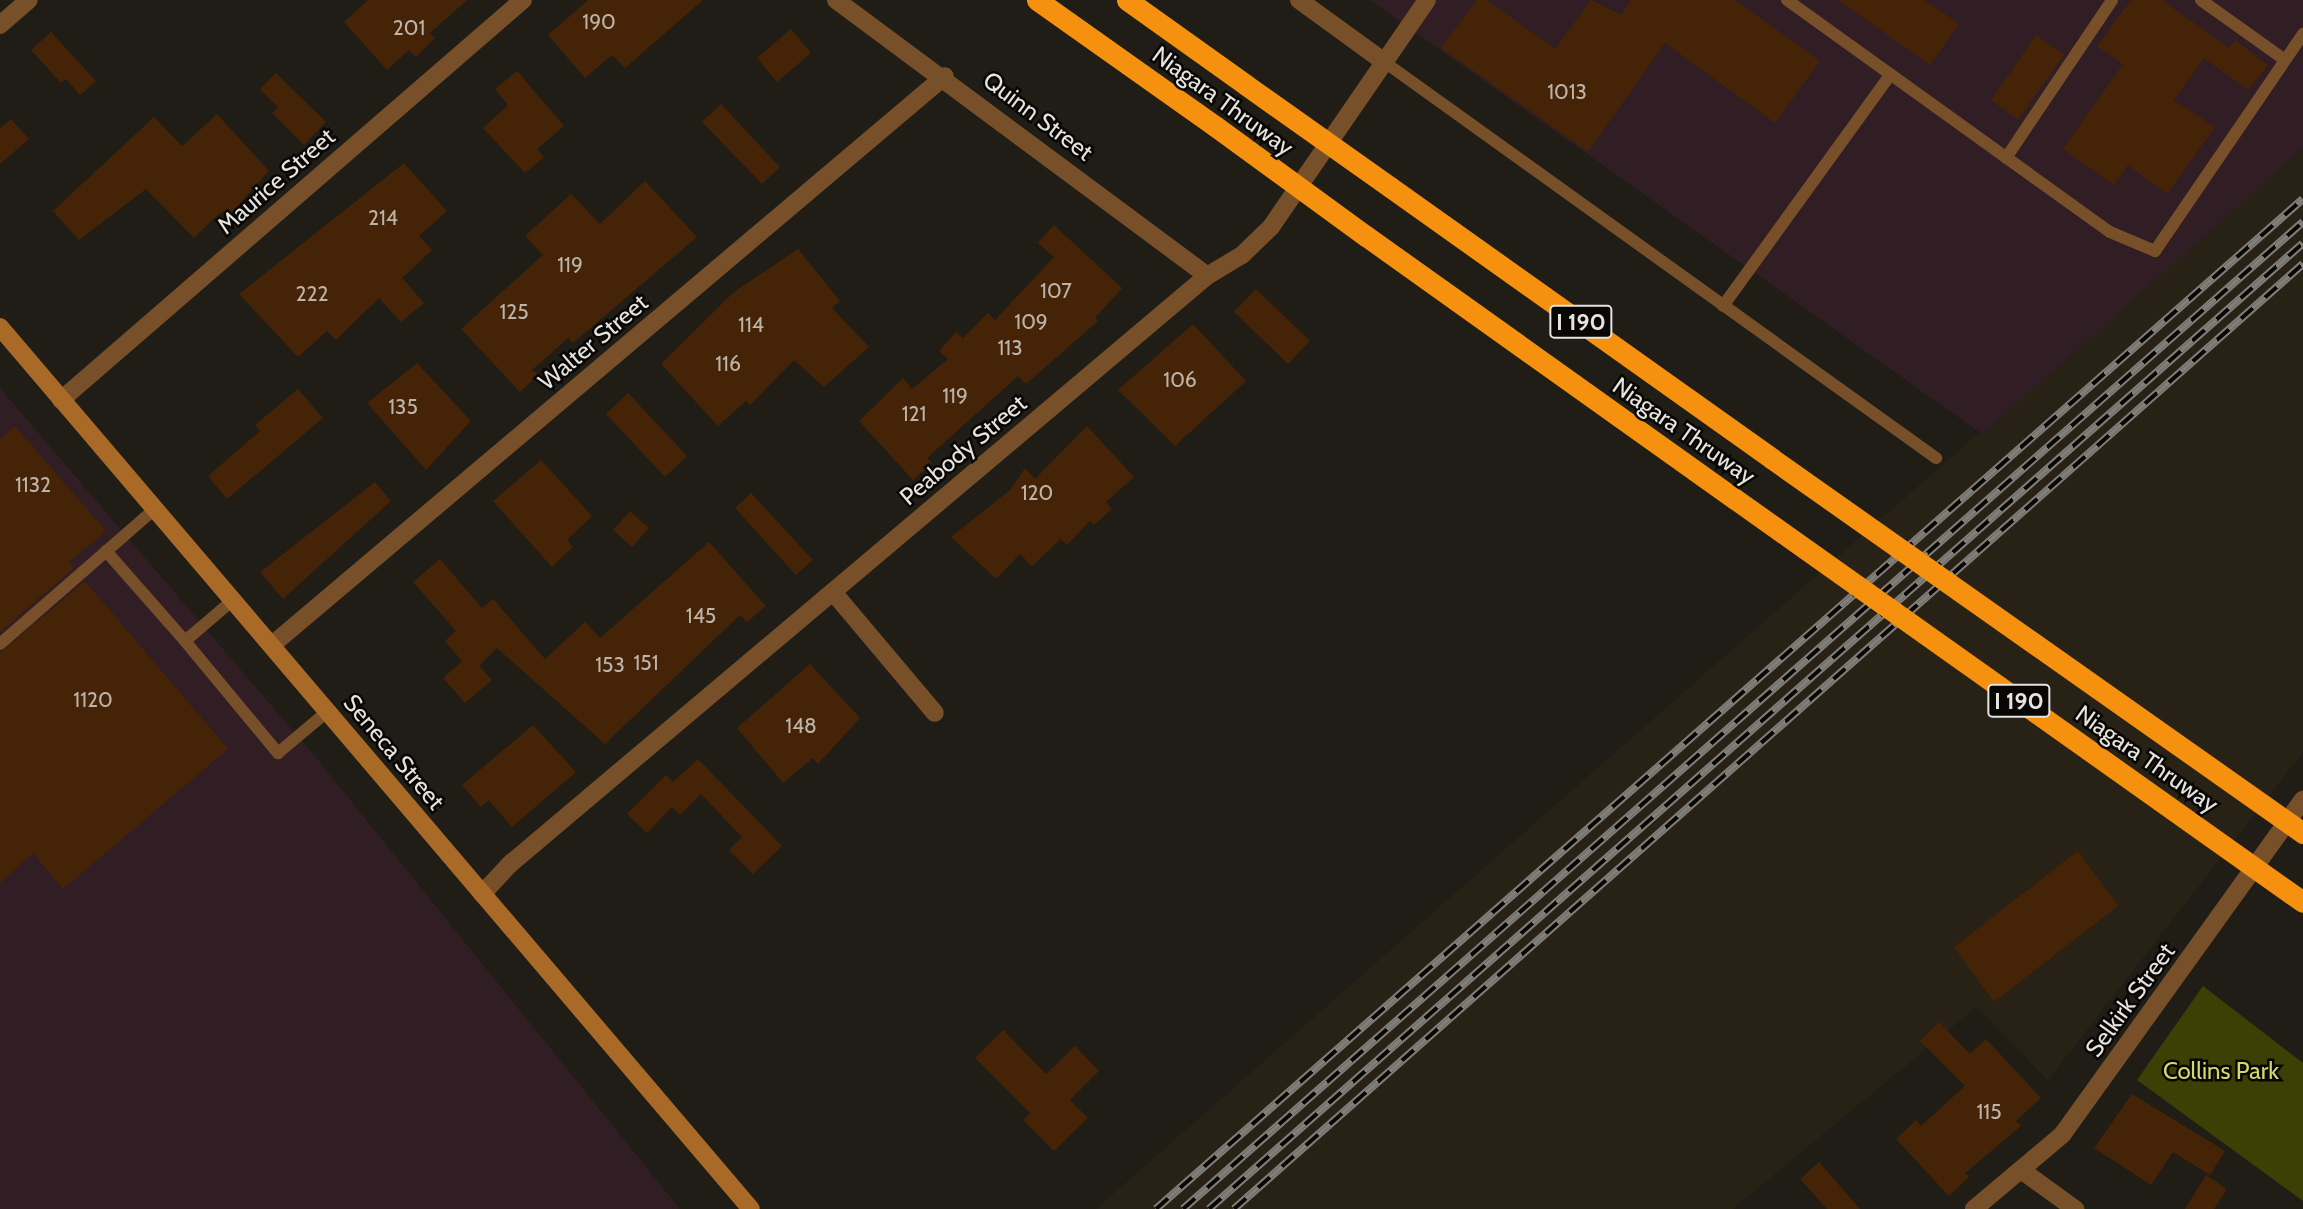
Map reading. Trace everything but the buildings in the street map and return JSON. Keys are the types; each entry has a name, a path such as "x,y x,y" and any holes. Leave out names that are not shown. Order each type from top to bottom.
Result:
{"highway":[{"name":"Niagara Thruway","path":"1037,0 2303,902"},
{"name":"Niagara Thruway","path":"1127,0 2303,833"}],"main road":[{"name":"Seneca Street","path":"0,327 751,1209"}],"street":[{"path":"0,25 29,0"},
{"name":"Maurice Street","path":"61,400 523,0"},
{"name":"Quinn Street","path":"836,0 945,76 1208,276"},
{"path":"1299,0 1383,61"},
{"name":"Peabody Street","path":"482,894 510,864 1208,276 1242,255 1271,227 1427,0"},
{"name":"Walter Street","path":"272,645 945,76"},
{"path":"833,592 935,713"},
{"name":"Selkirk Street","path":"1975,1209 2062,1135 2303,799"},
{"path":"2021,1170 2075,1209"}],"lane":[{"path":"1787,0 2110,232 2155,251 2303,34"},
{"path":"2006,158 2112,0"},
{"path":"2201,0 2285,60"},
{"path":"1383,61 1936,458"},
{"path":"1723,306 1891,74"},
{"path":"0,644 155,509"},
{"path":"106,551 278,753 328,711"},
{"path":"185,641 233,600"}],"shaded area":[{"path":"1370,0 2303,0 2303,148 1982,434"},
{"path":"2303,148 2303,752 2048,1080 1976,1007 1733,1209 1096,1209"},
{"path":"0,388 318,760 680,1209 0,1209"}],"green space":[{"name":"Collins Park","path":"2203,986 2303,1063 2303,1201 2137,1080"}],"railway":[{"path":"1156,1209 2303,199"},
{"path":"1183,1209 2303,222"},
{"path":"1209,1209 2303,243"},
{"path":"1234,1209 2303,264"}]}
